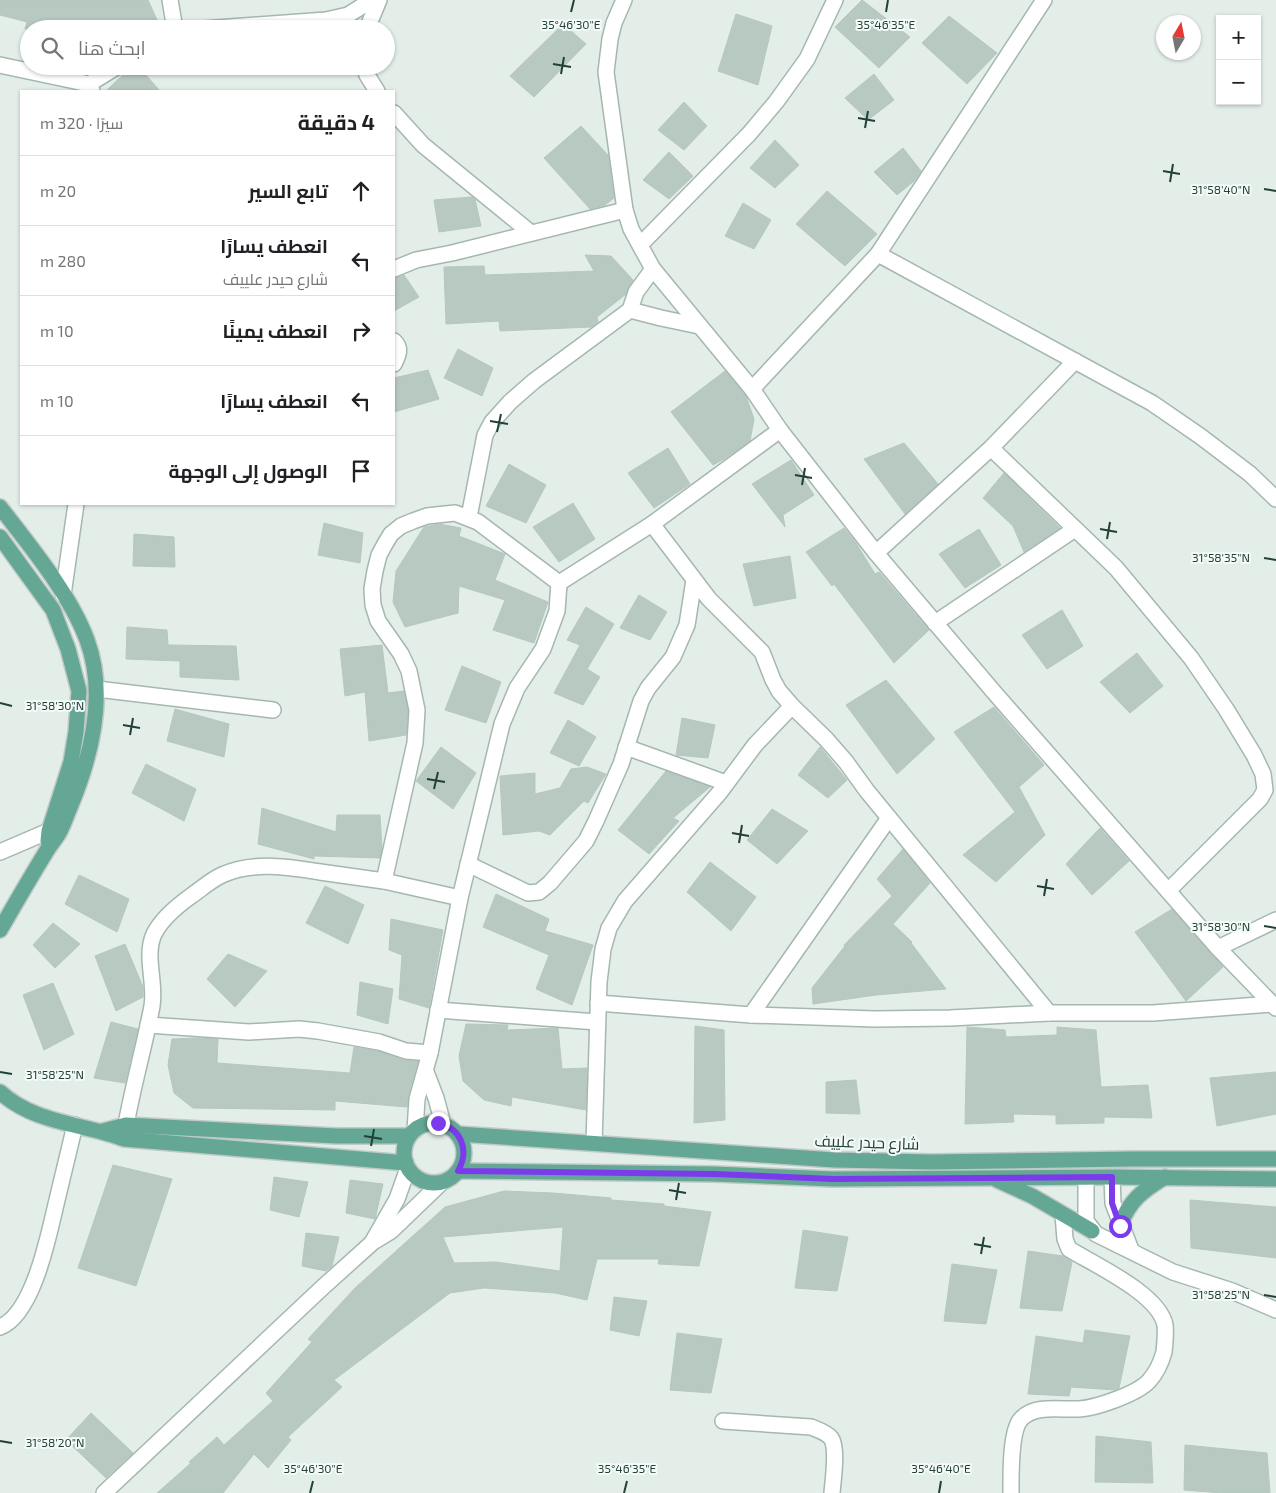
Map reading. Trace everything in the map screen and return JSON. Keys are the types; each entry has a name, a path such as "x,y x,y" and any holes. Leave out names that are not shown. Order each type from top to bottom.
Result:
{"main road":[{"path":"0,508 63,595 87,640 96,672 97,689 92,735 85,767 47,850 0,930"},
{"path":"0,537 53,610 68,649 79,691 76,732 54,832"},
{"path":"0,1092 22,1108 45,1118 103,1131 337,1136 412,1133 432,1123 443,1124 452,1128 458,1134 464,1149 462,1164 454,1176 442,1182 432,1183 414,1175 407,1165 404,1148 412,1133"},
{"path":"125,1132 407,1165"},
{"name":"شارع حيدر علييف","path":"458,1134 834,1160 931,1162 1276,1159"},
{"path":"458,1171 714,1174 833,1179 1112,1177 1276,1179"},
{"path":"1120,1226 1133,1200 1147,1188 1165,1177"},
{"path":"994,1178 1032,1196 1092,1231"}],"street":[{"path":"170,0 173,20"},
{"path":"326,20 348,14 372,0"},
{"path":"371,20 379,0"},
{"path":"624,0 614,23 606,72 625,210 631,228 653,269 752,389 780,430 876,552 999,699 1218,948 1274,1006"},
{"path":"640,245 748,134 776,102 807,59 835,0"},
{"path":"752,389 878,254 1044,0"},
{"path":"0,65 20,70"},
{"path":"41,75 90,87 106,75"},
{"path":"367,75 376,90"},
{"path":"395,114 423,145 531,234"},
{"path":"395,269 416,260 452,253 625,210"},
{"path":"878,254 1152,403 1250,474 1276,498"},
{"path":"469,517 485,435 492,422 510,402 534,381 630,310 636,292 653,269"},
{"path":"630,310 699,326"},
{"path":"395,343 399,349 395,362"},
{"path":"876,552 991,448 1074,361"},
{"path":"559,584 652,524 780,430"},
{"path":"991,448 1116,568 1190,658 1226,709 1254,755 1263,774 1266,790 1260,799 1168,891"},
{"path":"63,595 76,505"},
{"path":"384,881 414,743 416,710 409,671 401,654 378,621 373,605 372,589 375,571 379,555 385,544 391,534 401,526 427,516 455,513 478,522 559,584"},
{"path":"652,524 709,599 762,652 779,692 846,762 888,818 1049,1013"},
{"path":"935,623 1075,529"},
{"path":"468,864 528,893 539,892 550,883 586,841 608,794 641,701 648,688 673,657 683,634 687,624 694,580"},
{"path":"412,1133 419,1086 426,1072 460,898 502,724 517,688 543,649 557,611 559,584"},
{"path":"97,689 273,710"},
{"path":"594,1143 598,1003 604,949 609,928 626,901 726,783 754,745 792,706"},
{"path":"626,747 726,783"},
{"path":"750,1015 888,818"},
{"path":"0,852 54,832"},
{"path":"125,1132 154,990 150,948 154,935 166,917 205,885 222,875 246,867 281,866 384,881 460,898"},
{"path":"1218,948 1276,920"},
{"path":"598,1003 750,1015 875,1019 950,1018 1049,1013 1153,1013 1274,1006"},
{"path":"438,1010 597,1022"},
{"path":"148,1025 249,1032 299,1029 379,1042 406,1051 430,1053"},
{"path":"426,1072 443,1124"},
{"path":"0,1327 14,1318 23,1306 43,1257 75,1125"},
{"path":"373,1242 397,1199 407,1165"},
{"path":"1112,1177 1112,1203 1130,1250"},
{"path":"1086,1178 1086,1221 1092,1231 1101,1238 1130,1250 1146,1260 1173,1272 1232,1291 1276,1310"},
{"path":"104,1493 373,1242 391,1232 442,1182"},
{"path":"1011,1493 1012,1455 1016,1426 1022,1418 1032,1411 1082,1409 1124,1396 1148,1383 1161,1364 1163,1357 1165,1324 1153,1303 1136,1288 1070,1249 1065,1239 1064,1215"},
{"path":"723,1421 811,1427 824,1431 832,1439 835,1447 832,1493"}],"building":[{"path":"0,0 148,0 157,20 20,20 0,15"},
{"path":"862,0 910,37 879,68 835,27"},
{"path":"736,14 772,26 758,85 718,71"},
{"path":"949,16 997,53 967,84 922,43"},
{"path":"563,24 586,44 534,97 510,76"},
{"path":"874,74 894,100 868,120 845,98"},
{"path":"123,75 146,75 159,90 107,90"},
{"path":"684,102 707,126 684,150 658,130"},
{"path":"581,126 608,155 614,198 605,205 590,209 544,158"},
{"path":"775,140 799,165 775,188 750,168"},
{"path":"903,148 921,171 914,181 897,195 874,172"},
{"path":"669,152 693,176 669,199 643,180"},
{"path":"827,191 877,234 845,266 796,224"},
{"path":"472,197 475,199 481,226 439,232 434,200"},
{"path":"743,203 771,220 754,249 725,236"},
{"path":"585,255 611,256 633,280 626,294 597,317 598,322 591,327 500,331 499,321 446,324 444,267 484,266 485,275 594,271"},
{"path":"404,275 419,297 395,310 395,278"},
{"path":"458,349 493,368 482,396 444,378"},
{"path":"428,370 439,399 395,412 395,378"},
{"path":"725,371 746,396 754,419 750,441 713,465 671,412"},
{"path":"904,443 938,484 905,514 864,459"},
{"path":"668,448 690,484 654,508 628,473"},
{"path":"791,460 814,495 783,515 785,527 752,484"},
{"path":"509,464 546,485 526,523 486,506"},
{"path":"1004,473 1060,528 1024,552 1013,526 983,498"},
{"path":"573,503 595,539 559,562 533,527"},
{"path":"324,523 363,533 360,563 318,555"},
{"path":"439,524 461,528 459,536 505,554 495,580 548,602 534,643 493,630 505,600 459,586 458,613 405,627 393,602 396,571 424,527"},
{"path":"844,528 856,543 875,574 879,572 929,630 894,663 834,584 832,586 806,552"},
{"path":"979,529 1001,565 965,588 939,554"},
{"path":"134,534 174,537 175,567 133,566"},
{"path":"790,556 796,598 754,606 743,564"},
{"path":"639,595 667,612 650,640 620,628"},
{"path":"586,607 614,624 587,669 600,677 583,705 554,693 580,645 567,640"},
{"path":"1062,610 1083,646 1047,669 1022,635"},
{"path":"127,627 167,630 168,645 236,646 239,680 180,677 180,661 126,659"},
{"path":"382,645 388,693 404,691 408,711 406,735 369,741 365,692 345,696 340,649"},
{"path":"1137,653 1163,686 1130,713 1100,682"},
{"path":"462,666 501,682 486,723 445,710"},
{"path":"886,680 935,739 897,774 846,705"},
{"path":"994,707 1044,765 1019,787 1045,835 996,882 963,855 1015,812 954,732"},
{"path":"175,709 229,724 224,757 167,741"},
{"path":"682,718 715,725 708,758 676,755"},
{"path":"568,720 596,737 579,766 550,753"},
{"path":"441,747 476,773 453,809 416,781"},
{"path":"820,747 847,780 828,798 798,775"},
{"path":"146,764 196,789 184,821 132,793"},
{"path":"587,767 606,774 588,803 584,801 550,835 539,831 503,835 500,776 535,773 535,794 560,788 571,769"},
{"path":"666,771 710,787 673,818 679,821 649,854 618,830"},
{"path":"262,808 336,832 337,815 380,815 382,849 380,858 314,856 314,859 258,844"},
{"path":"772,809 808,831 777,864 747,840"},
{"path":"1100,828 1129,861 1092,895 1066,864"},
{"path":"903,849 930,883 893,924 912,942 946,989 876,995 813,1004 812,988 844,945 892,896 877,879"},
{"path":"710,862 756,897 731,931 687,892"},
{"path":"79,875 129,899 117,932 65,904"},
{"path":"325,886 364,905 348,944 306,923"},
{"path":"496,894 549,919 545,931 593,945 572,1005 536,989 549,955 483,927"},
{"path":"1172,909 1223,967 1186,1001 1135,932"},
{"path":"391,919 443,930 429,1008 399,999 402,955 389,950"},
{"path":"53,923 80,944 55,968 33,945"},
{"path":"125,944 143,987 143,997 116,1011 95,956"},
{"path":"228,954 267,971 235,1007 207,979"},
{"path":"360,982 393,989 388,1024 357,1015"},
{"path":"53,983 74,1034 44,1050 23,995"},
{"path":"111,1022 138,1029 125,1083 94,1078"},
{"path":"466,1024 508,1025 507,1030 558,1028 562,1069 587,1068 586,1110 512,1097 511,1106 484,1100 463,1081 459,1056"},
{"path":"695,1026 724,1030 725,1120 694,1123"},
{"path":"967,1027 1005,1030 1006,1037 1057,1035 1057,1027 1096,1030 1101,1087 1148,1085 1152,1118 1104,1117 1104,1123 1056,1124 1056,1115 1013,1114 1014,1122 965,1124"},
{"path":"172,1039 218,1039 217,1063 350,1073 354,1047 377,1051 403,1060 418,1061 408,1096 407,1107 335,1101 335,1110 193,1108 174,1093 168,1065"},
{"path":"1276,1072 1276,1114 1217,1126 1210,1078"},
{"path":"856,1080 860,1114 826,1113 826,1082"},
{"path":"113,1165 172,1179 136,1286 78,1268"},
{"path":"274,1177 308,1182 299,1217 270,1210"},
{"path":"350,1180 383,1184 375,1219 346,1213"},
{"path":"504,1191 611,1198 611,1200 664,1204 664,1206 711,1212 699,1266 658,1264 659,1259 597,1259 587,1300 555,1293 484,1288 450,1293 334,1380 342,1387 288,1437 291,1440 268,1468 254,1454 223,1493 157,1493 217,1437 224,1445 273,1401 266,1393 312,1342 308,1339 356,1287 445,1207","holes":["563,1227 560,1271 496,1262 454,1263 443,1237"]},
{"path":"1190,1200 1276,1207 1276,1258 1191,1248"},
{"path":"803,1230 848,1237 837,1291 795,1288"},
{"path":"306,1233 339,1237 332,1266 326,1271 302,1266"},
{"path":"1028,1251 1063,1256 1072,1262 1062,1311 1020,1308"},
{"path":"952,1264 997,1270 986,1324 944,1321"},
{"path":"614,1297 647,1301 639,1336 610,1330"},
{"path":"1085,1330 1130,1336 1119,1388 1116,1390 1071,1387 1069,1396 1028,1394 1036,1336 1083,1343"},
{"path":"677,1333 722,1339 711,1393 670,1390"},
{"path":"91,1413 133,1453 106,1478 66,1440"},
{"path":"1096,1436 1151,1442 1153,1483 1095,1482"},
{"path":"1185,1445 1267,1453 1270,1493 1222,1493 1184,1490"}],"route":[{"path":"438,1123 452,1128 462,1141 464,1156 458,1171 714,1174 833,1179 1112,1177 1112,1203 1120,1226"}]}
